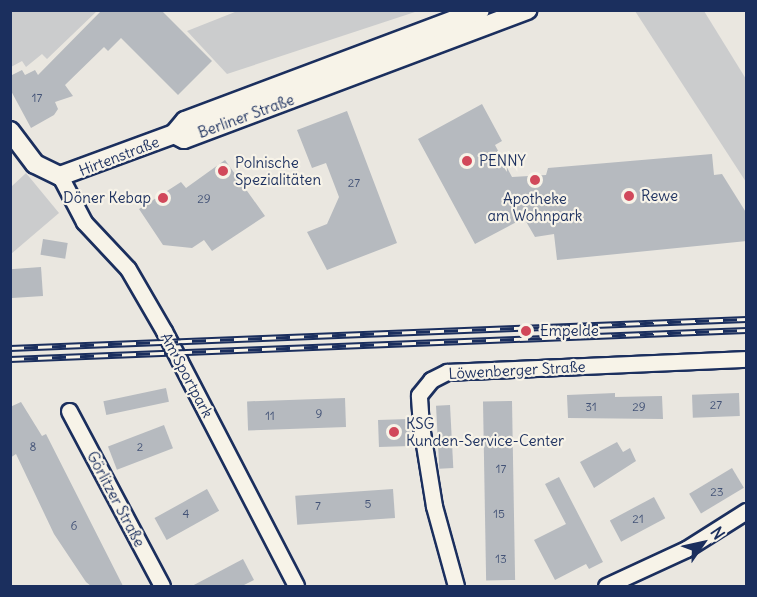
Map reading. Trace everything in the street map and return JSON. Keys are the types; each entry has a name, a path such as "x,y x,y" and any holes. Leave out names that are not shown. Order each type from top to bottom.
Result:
{"street":[{"name":"Berliner Straße","path":"480,10 185,121 174,134 184,139 528,10"},
{"name":"Hirtenstraße","path":"10,131 35,164 60,176 174,134"},
{"name":"Am Sportpark","path":"60,176 84,222 128,269 164,331 297,586"},
{"name":"Löwenberger Straße","path":"456,586 434,506 421,426 419,394 431,380 447,372 747,359"},
{"name":"Görlitzer Straße","path":"69,411 162,586"},
{"path":"606,586 686,549 747,511"}],"shaded area":[{"path":"11,10 97,11 47,59 42,54 26,67 22,61 11,67"},
{"path":"240,10 418,11 227,74 187,31"},
{"path":"635,11 704,11 746,79 746,182"},
{"path":"26,173 59,213 11,254 11,187"}],"building":[{"path":"102,10 161,10 212,61 178,95 121,38 108,51 104,47 65,85 73,96 55,102 58,109 54,115 31,128 10,89 10,76 22,70 25,75 35,70 38,75"},
{"name":"Rewe","path":"482,104 502,141 495,145 512,177 546,175 548,168 712,154 714,175 722,174 747,214 747,241 557,260 554,234 535,237 524,218 475,244 418,139"},
{"path":"347,111 397,243 327,270 307,232 327,224 339,197 326,163 312,168 297,130"},
{"path":"225,160 265,216 212,251 204,240 192,248 163,245 139,209 181,182 186,188"},
{"path":"43,239 68,243 65,259 40,255"},
{"path":"41,267 43,296 12,298 10,269"},
{"path":"166,388 169,402 106,415 103,401"},
{"path":"615,393 615,397 662,396 663,419 568,418 567,395"},
{"path":"739,393 740,416 693,418 692,395"},
{"path":"345,398 346,427 248,430 247,401"},
{"path":"512,401 515,580 486,580 483,402"},
{"path":"21,402 42,436 46,434 123,586 91,586 86,582 54,534 16,454 10,458 10,407"},
{"path":"450,405 453,468 439,469 436,406"},
{"name":"KSG Kunden-Service-Center","path":"409,419 410,446 379,447 378,420"},
{"path":"164,425 173,448 117,470 108,447"},
{"path":"617,442 623,452 630,448 636,461 594,488 580,462"},
{"path":"732,468 744,488 701,513 689,494"},
{"path":"559,477 603,562 589,569 586,564 555,580 534,540 566,524 545,484"},
{"path":"207,489 219,511 167,540 155,518"},
{"path":"393,489 395,518 297,525 295,496"},
{"path":"654,497 665,518 621,542 610,520"},
{"path":"243,559 254,580 242,586 192,586"}],"railway":[{"path":"10,348 746,319"},
{"path":"10,359 746,330"}],"place":[{"name":"PENNY","path":"467,161"},
{"name":"Polnische Spezialitäten","path":"223,171"},
{"name":"Apotheke am Wohnpark","path":"535,180"},
{"name":"Rewe","path":"629,196"},
{"name":"Döner Kebap","path":"163,198"},
{"name":"Empelde","path":"526,331"},
{"name":"KSG Kunden-Service-Center","path":"394,432"}]}
